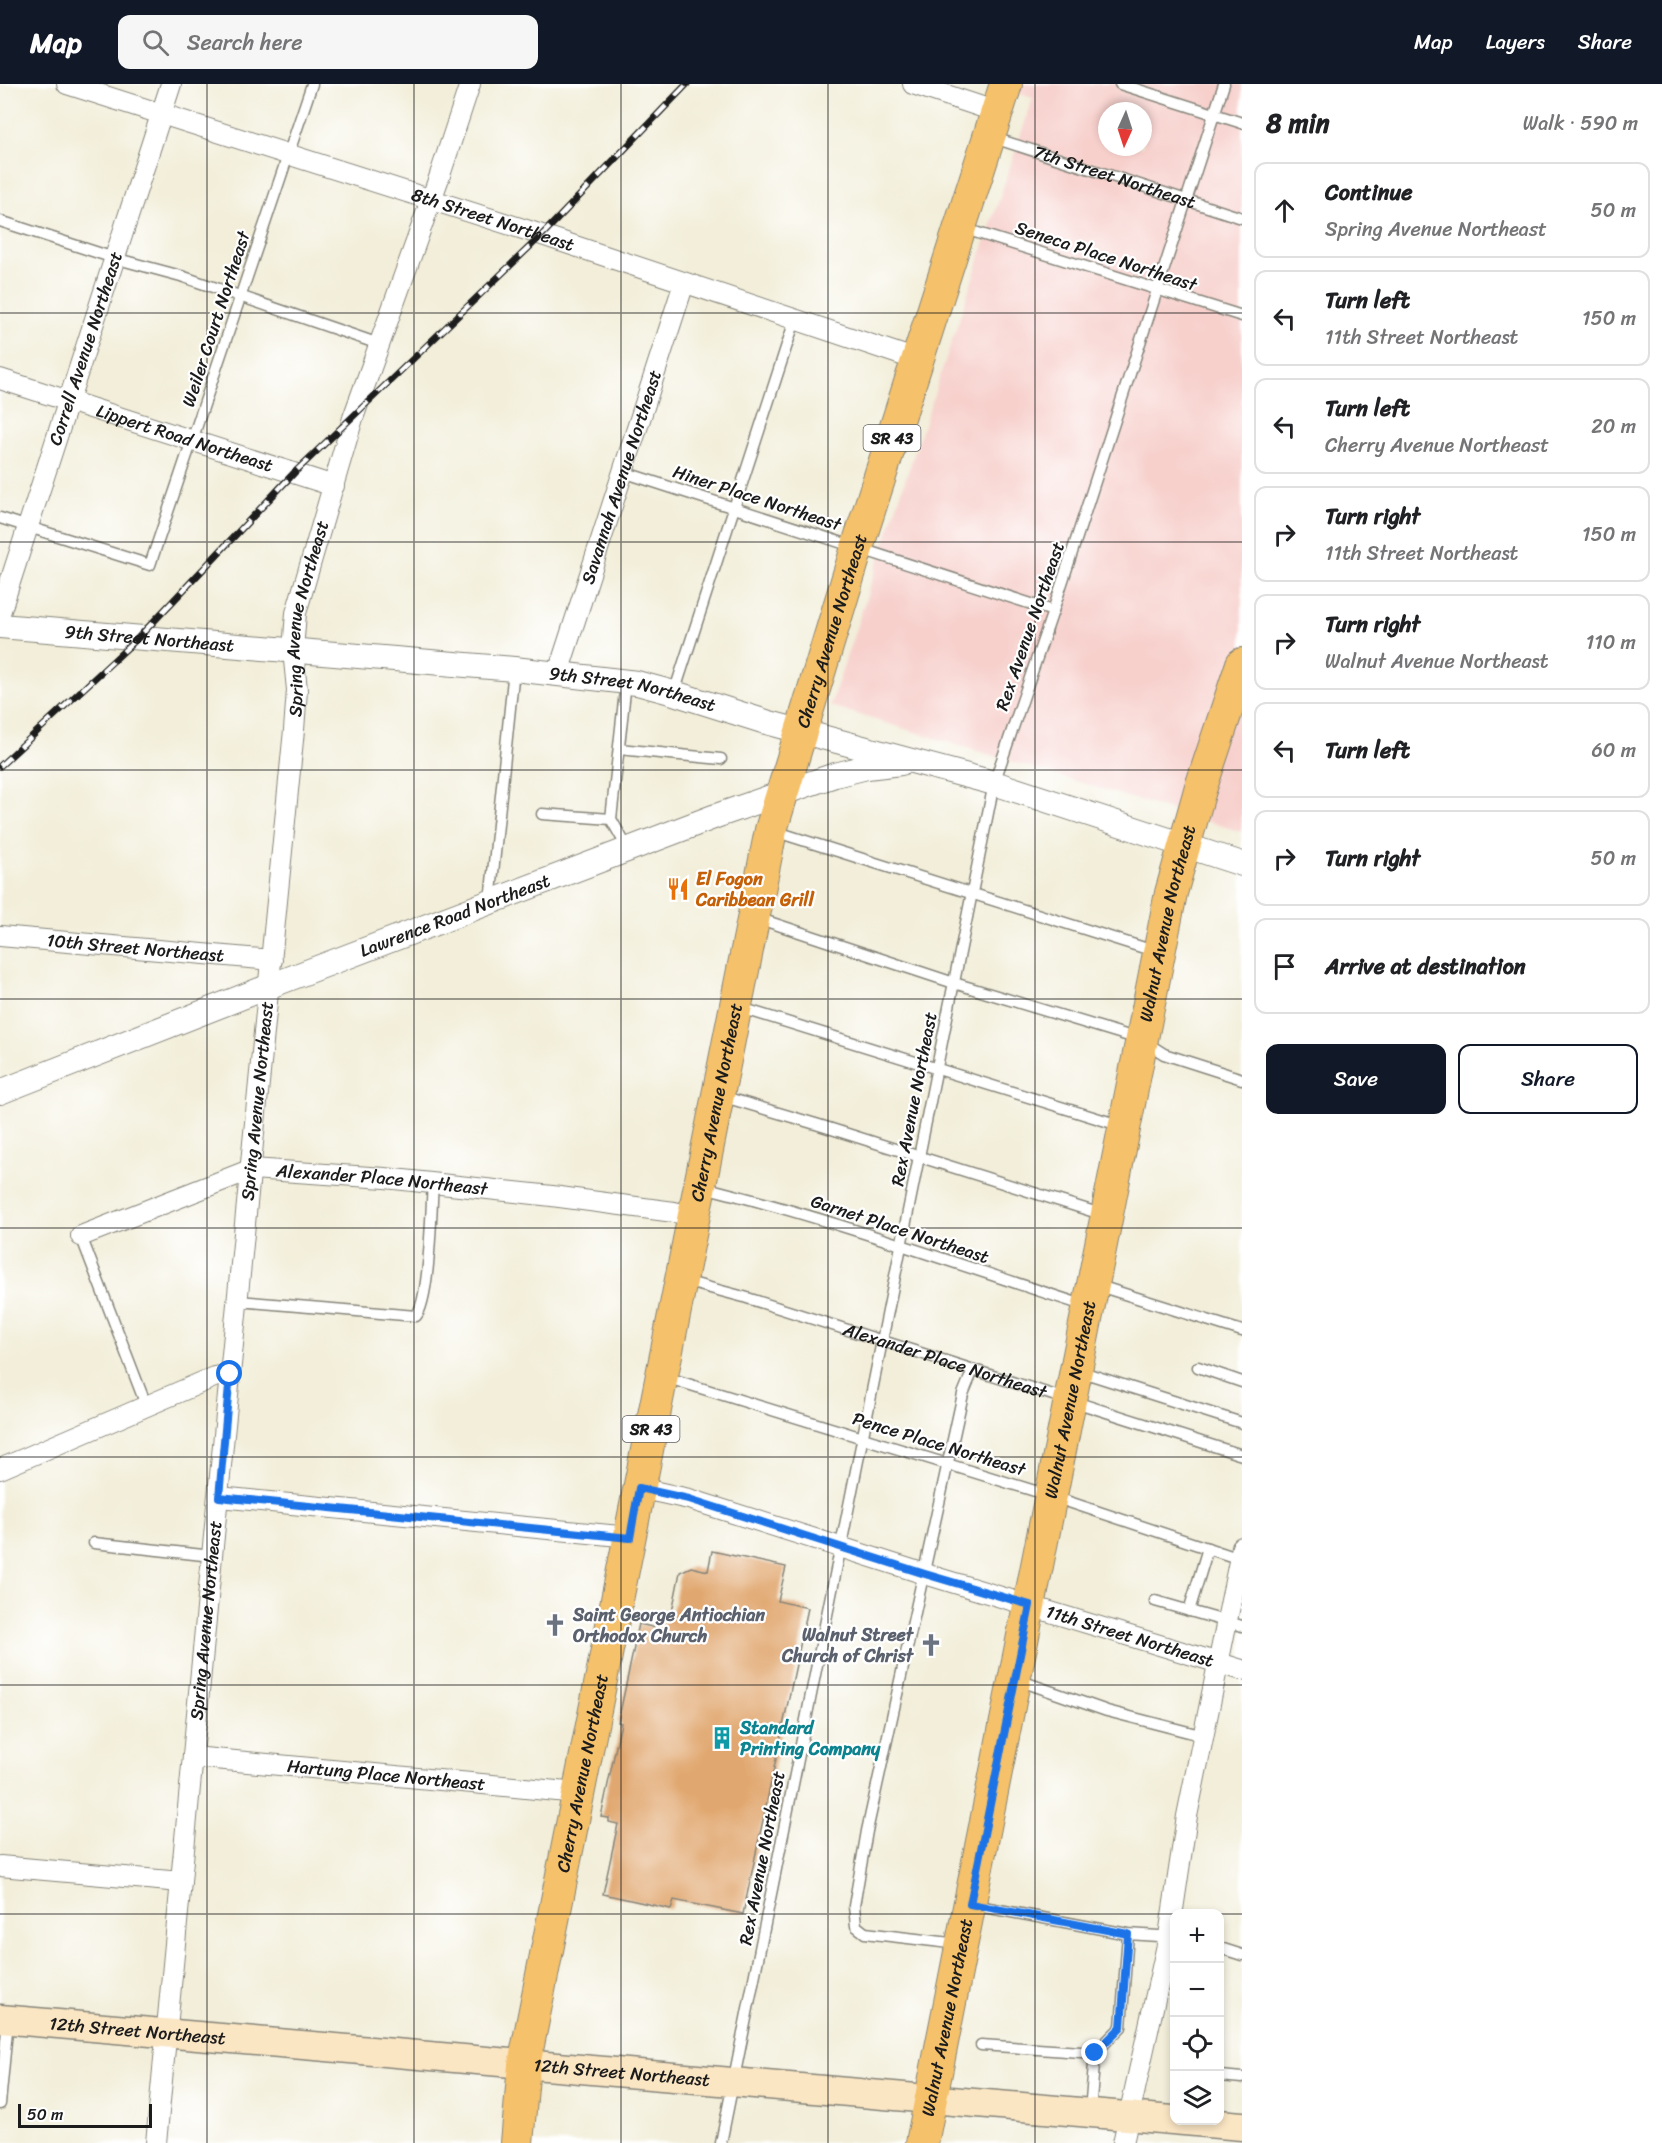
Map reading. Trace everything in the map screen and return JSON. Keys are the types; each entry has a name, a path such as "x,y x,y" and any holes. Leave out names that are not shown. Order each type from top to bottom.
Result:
{"main road":[{"name":"Cherry Avenue Northeast","path":"517,2143 524,2065 771,830 857,548 997,111"},
{"name":"Walnut Avenue Northeast","path":"922,2143 1171,893 1184,844 1242,665"},
{"name":"12th Street Northeast","path":"4,2020 734,2081 1090,2114 1125,2130 1170,2123"},
{"name":"12th Street Northeast","path":"1224,2124 1242,2126"}],"street":[{"name":"8th Street Northeast","path":"67,84 917,360"},
{"name":"Correll Avenue Northeast","path":"0,613 171,84"},
{"name":"Spring Avenue Northeast","path":"156,2143 294,730 297,690 293,650 296,613 353,418 431,201 470,84"},
{"name":"7th Street Northeast","path":"913,84 958,91 997,111"},
{"name":"Savannah Avenue Northeast","path":"558,673 684,283"},
{"name":"Lippert Road Northeast","path":"0,379 334,486"},
{"name":"9th Street Northeast","path":"0,626 514,669 626,682 674,693 801,731 994,783 1242,864"},
{"name":"Lawrence Road Northeast","path":"0,1092 628,849 782,793 867,767 915,761"},
{"name":"10th Street Northeast","path":"0,936 272,960"},
{"name":"Alexander Place Northeast","path":"81,1236 252,1169 433,1183 674,1212 696,1201"},
{"path":"0,1469 146,1405 214,1377 230,1374"},
{"name":"11th Street Northeast","path":"639,1488 689,1499 1242,1671"},
{"path":"219,1497 630,1538"},
{"path":"1175,1909 1187,1816 1219,1663 1234,1624 1240,1565"},
{"name":"Hartung Place Northeast","path":"193,1757 579,1793"},
{"path":"0,1866 181,1882"},
{"path":"1125,2130 1170,1944"}],"lane":[{"name":"Weiler Court Northeast","path":"27,527 150,565 312,84"},
{"path":"1120,84 1242,123"},
{"name":"Rex Avenue Northeast","path":"722,2143 994,783 1053,611 1224,84"},
{"name":"7th Street Northeast","path":"997,111 1186,201 1242,219"},
{"path":"0,221 114,258 181,276 379,344"},
{"name":"Seneca Place Northeast","path":"960,227 1242,316"},
{"path":"674,693 795,320"},
{"name":"Hiner Place Northeast","path":"623,472 1053,611"},
{"path":"0,518 27,527"},
{"path":"490,902 514,669"},
{"path":"626,682 611,819 628,849"},
{"path":"619,749 721,759"},
{"path":"542,814 611,819"},
{"path":"771,830 1159,953"},
{"path":"753,917 954,983 1142,1040 1164,1054 1242,1079"},
{"path":"735,1006 1125,1127"},
{"path":"717,1095 1107,1216"},
{"path":"238,1301 416,1316 420,1311 425,1291 433,1183"},
{"name":"Garnet Place Northeast","path":"696,1201 750,1199 902,1246 1092,1296 1242,1330"},
{"path":"81,1236 146,1405"},
{"name":"Alexander Place Northeast","path":"681,1280 744,1297 1242,1455"},
{"path":"1198,1367 1242,1382"},
{"path":"962,1944 865,1933 856,1926 854,1906 867,1831 963,1394 973,1370"},
{"path":"1077,1370 1242,1423"},
{"name":"Pence Place Northeast","path":"662,1376 1051,1496 1209,1548 1240,1565"},
{"path":"94,1543 212,1556"},
{"path":"1189,1611 1209,1548"},
{"path":"1155,1601 1234,1624"},
{"path":"1015,1678 1107,1711 1204,1736"},
{"path":"970,1904 1128,1934 1170,1936"},
{"path":"1090,2114 1095,2053 1121,2027 1128,1934"},
{"path":"1224,1949 1242,1956"},
{"path":"0,2104 4,2020"},
{"path":"981,2045 1095,2053"},
{"path":"1224,2076 1242,2078"}],"shaded area":[{"path":"987,84 1242,84 1242,832 830,706 1033,98"}],"building":[{"name":"Standard Printing Company","path":"712,1551 786,1567 778,1601 808,1608 743,1914 674,1900 671,1909 603,1894 618,1824 609,1822 609,1818 601,1817 639,1624 656,1628 671,1617 680,1572 691,1567 708,1571"}],"railway":[{"path":"0,766 139,637 294,473 542,235 687,84"}],"place":[{"name":"El Fogon Caribbean Grill","path":"678,889"},
{"name":"Saint George Antiochian Orthodox Church","path":"555,1625"},
{"name":"Walnut Street Church of Christ","path":"931,1645"},
{"name":"Standard Printing Company","path":"722,1738"}],"route":[{"path":"230,1374 219,1497 630,1538 639,1488 689,1499 1030,1605 970,1904 1128,1934 1121,2027 1095,2053"}]}
